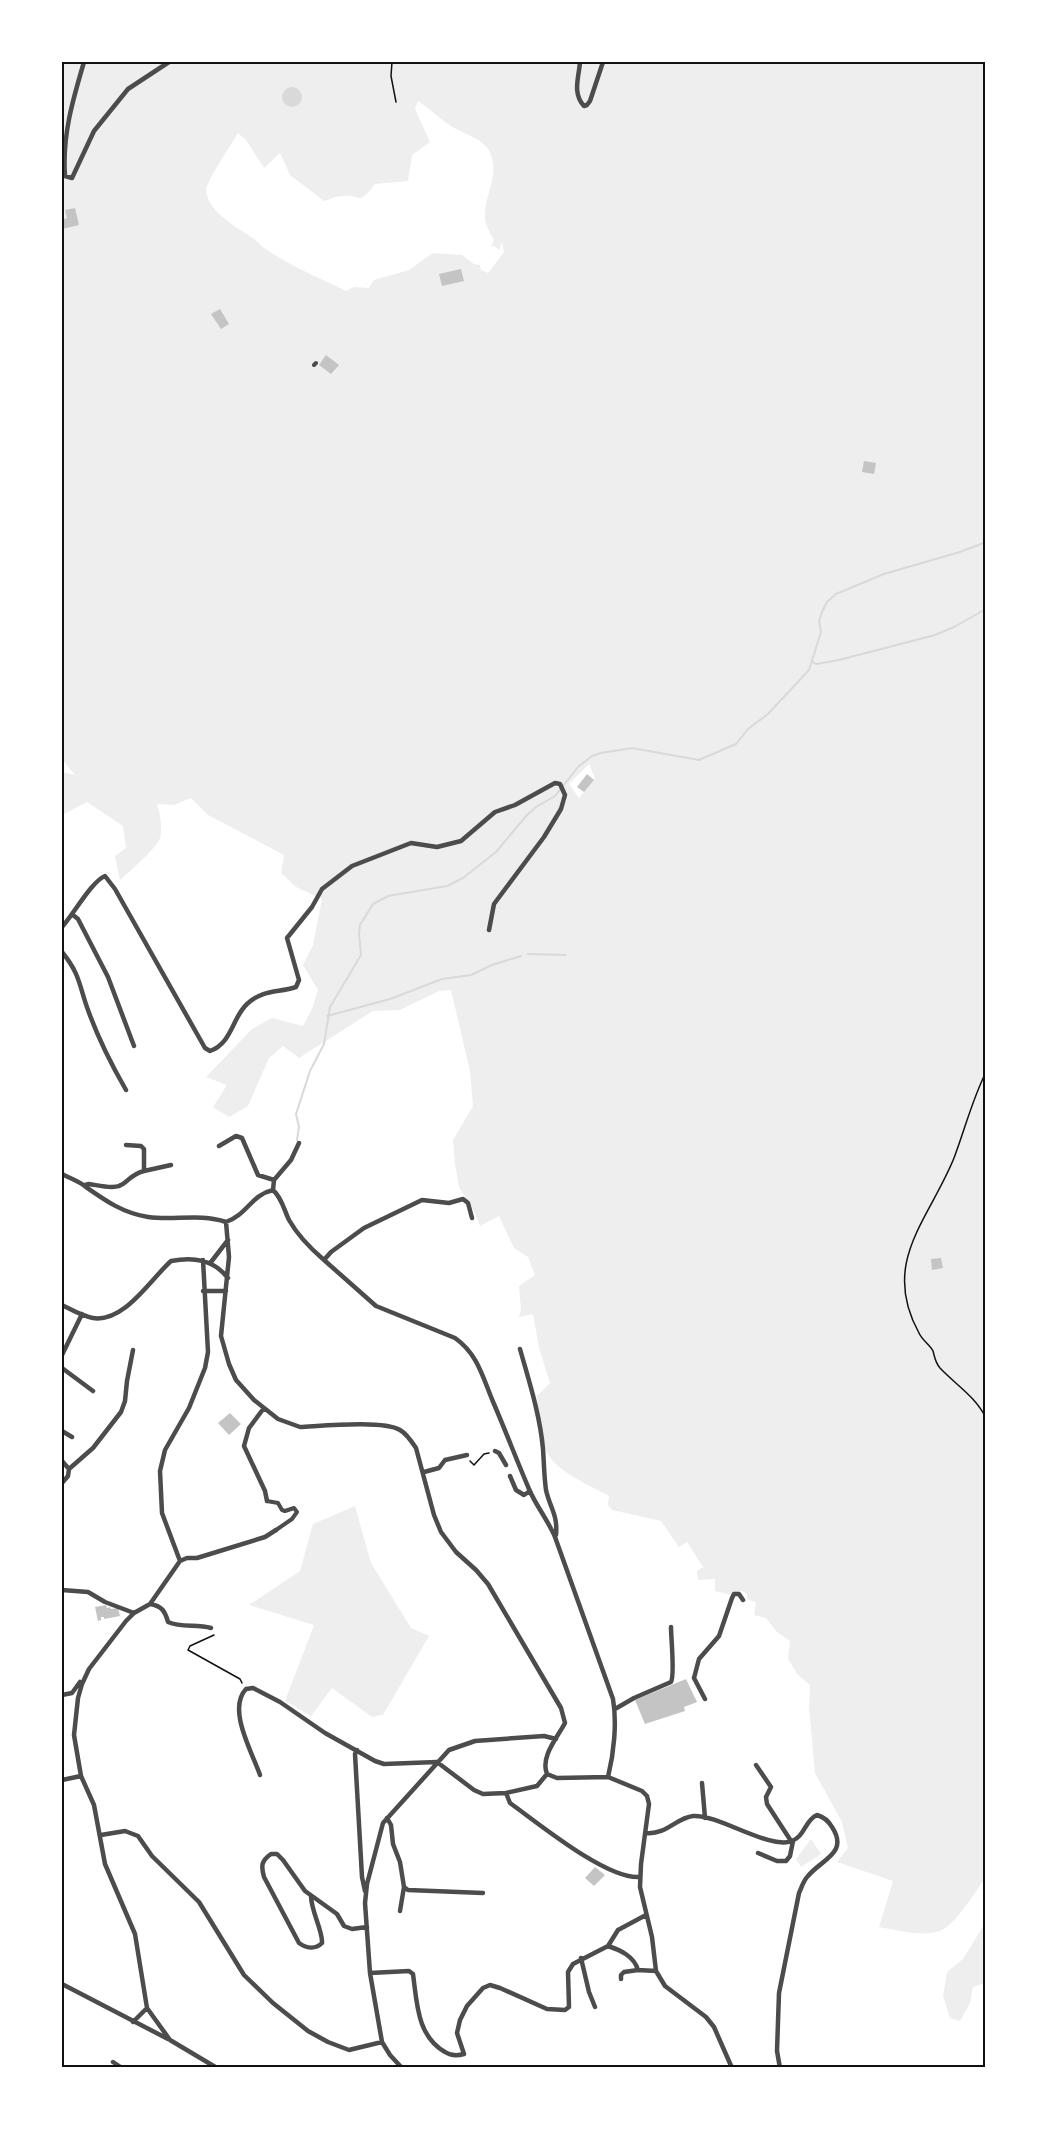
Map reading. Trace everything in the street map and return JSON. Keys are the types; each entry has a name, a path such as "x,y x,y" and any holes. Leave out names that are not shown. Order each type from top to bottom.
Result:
{"street":[{"path":"84,62 68,120 64,164 65,176 69,178 72,178 94,131 128,89 169,62"},
{"path":"580,62 577,93 584,106 590,101 603,62"},
{"path":"62,927 97,881 105,876 115,889 205,1048 210,1051 222,1045 248,1004 265,993 296,987 299,980 287,938 312,907 322,888 352,866 411,843 437,847 460,841 495,812 515,805 555,783 560,784 565,795 561,809 544,837 494,904 489,930"},
{"path":"73,915 78,920 108,977 134,1046"},
{"path":"62,952 74,967 88,1012 108,1059 126,1090"},
{"path":"219,1146 236,1136 242,1138 258,1175 274,1180"},
{"path":"273,1190 274,1180 291,1161 298,1143"},
{"path":"126,1145 141,1146 144,1149 144,1171"},
{"path":"85,1185 117,1188 132,1174 171,1165"},
{"path":"62,1174 85,1185 96,1195 122,1211 151,1218 210,1217 226,1222 237,1218 261,1193 273,1190"},
{"path":"273,1190 308,1246 376,1306 455,1338 466,1346 479,1365 530,1491 549,1523 613,1698 615,1709 608,1777"},
{"path":"324,1260 331,1252 364,1228 422,1200 449,1203 463,1199 468,1203 472,1218"},
{"path":"226,1222 228,1278 221,1336 236,1380 264,1408 278,1419 291,1425 300,1427 386,1426 400,1430 416,1448 434,1515 441,1532 456,1552 488,1584 561,1708 565,1723 546,1758 544,1767 547,1774 557,1778 608,1777 642,1791 647,1796 649,1804 640,1876 656,1971 665,1986 710,2022 732,2067"},
{"path":"211,1262 228,1240"},
{"path":"62,1305 95,1318 113,1317 123,1310 171,1261 181,1259 211,1262 228,1278"},
{"path":"180,1561 162,1513 160,1471 165,1450 189,1408 205,1368 208,1352 203,1260"},
{"path":"203,1292 226,1291"},
{"path":"62,1355 82,1314"},
{"path":"520,1349 532,1391 543,1449 547,1493 557,1522 555,1538"},
{"path":"62,1483 68,1476 69,1469 93,1448 121,1412 126,1401 127,1381 134,1350"},
{"path":"62,1368 93,1391"},
{"path":"62,1695 72,1693 126,1621 134,1613 150,1604 180,1561 265,1537 292,1519 297,1512 294,1508 282,1510 278,1503 267,1501 265,1491 244,1446 249,1428 264,1408"},
{"path":"62,1431 72,1437"},
{"path":"495,1451 499,1453 506,1465"},
{"path":"424,1472 439,1468 445,1460 468,1455"},
{"path":"62,1461 69,1469"},
{"path":"510,1476 516,1490 524,1495 530,1491"},
{"path":"62,1590 88,1592 105,1602 134,1613"},
{"path":"705,1699 694,1678 699,1659 718,1636 734,1594 739,1594 743,1599"},
{"path":"150,1604 160,1606 166,1613 168,1622 173,1624 202,1625 211,1628"},
{"path":"615,1709 671,1682 674,1677 671,1627"},
{"path":"86,1674 81,1684 74,1735 81,1776 94,1805 105,1864 135,1934 147,2008 170,2040"},
{"path":"260,1775 239,1718 240,1695 246,1689 253,1688 280,1702 325,1733 375,1761 384,1764 437,1762 474,1790 483,1794 506,1793 537,1786 547,1774"},
{"path":"366,1897 383,1823 449,1750 475,1742 544,1736 556,1739"},
{"path":"357,1750 355,1754 362,1878 366,1897 370,1974 382,2042 390,2055 402,2067"},
{"path":"756,1765 771,1787 766,1797 767,1804 792,1841 790,1856 786,1860 777,1861 758,1853"},
{"path":"62,1780 81,1776"},
{"path":"702,1783 705,1818"},
{"path":"506,1793 510,1803 577,1852 629,1878 640,1876"},
{"path":"646,1833 656,1834 688,1818 705,1818 758,1836 785,1842 792,1841 802,1834 809,1820 817,1815 824,1817 837,1836 838,1844 834,1853 808,1875 800,1893 779,1993 777,2051 780,2067"},
{"path":"387,1818 391,1825 393,1844 400,1862 404,1887 400,1911"},
{"path":"101,1835 125,1831 138,1836 152,1856 199,1902 244,1975 308,2031 349,2050 382,2042"},
{"path":"311,1896 316,1922 323,1938 319,1947 304,1947 299,1943 264,1877 261,1866 264,1858 270,1854 277,1854 300,1886 337,1914 344,1926 352,1929 367,1927"},
{"path":"404,1887 408,1890 483,1893"},
{"path":"370,1974 409,1971 413,1974 423,2028 440,2050 450,2055 464,2055 457,2033 460,2020 467,2006 483,1988 490,1985 547,2009 565,2010 569,2007 569,1968 581,1958 608,1946 618,1930 646,1915"},
{"path":"608,1946 624,1953 636,1963 638,1970"},
{"path":"581,1958 595,2007"},
{"path":"621,1979 624,1972 656,1971"},
{"path":"62,1984 170,2040 216,2067"},
{"path":"134,2022 147,2008"},
{"path":"113,2062 122,2067"}],"path":[{"path":"392,62 391,76 396,102"},
{"path":"986,1072 975,1093 953,1160 915,1233 904,1287 904,1293 919,1334 932,1351 939,1367 966,1391 986,1418"},
{"path":"468,1455 474,1465 484,1454 495,1451"},
{"path":"211,1628 215,1632 214,1635 190,1646 188,1650 240,1679 246,1689"}],"shaded area":[{"path":"62,62 985,62 986,1877 953,1922 933,1933 879,1927 893,1881 837,1862 848,1848 842,1822 815,1773 809,1707 810,1685 798,1675 788,1659 790,1641 777,1632 766,1618 754,1615 756,1602 747,1599 745,1592 732,1595 715,1591 715,1579 698,1580 697,1571 703,1567 687,1542 679,1547 661,1521 612,1510 608,1505 609,1496 565,1472 547,1452 537,1396 550,1383 539,1348 533,1314 519,1317 521,1310 519,1286 535,1275 528,1257 514,1248 499,1216 480,1226 459,1187 453,1140 473,1106 470,1071 451,990 439,991 400,1010 373,1011 299,1058 283,1046 269,1058 248,1106 229,1117 213,1107 227,1085 206,1077 252,1029 272,1018 303,1026 318,990 303,965 313,945 322,899 296,887 281,873 284,855 208,815 191,798 174,805 157,804 161,825 158,843 120,880 115,856 126,848 123,826 87,802 62,815 62,772 75,775 62,759","holes":["418,101 451,126 482,142 489,151 493,175 485,218 494,240 491,247 494,246 499,250 502,242 504,252 488,273 481,270 480,265 474,264 462,255 433,253 409,270 374,280 369,288 354,287 346,291 265,249 224,218 212,206 208,198 207,186 238,133 246,140 264,168 280,153 290,175 324,201 340,196 360,198 375,184 408,181 412,155 430,142 415,109","589,764 595,778 579,798 569,784"]},
{"path":"292,87 299,90 302,97 299,104 292,107 285,104 282,97 285,90"},
{"path":"355,1506 371,1563 411,1628 429,1636 383,1715 372,1717 332,1688 311,1716 285,1701 314,1625 249,1605 300,1571 313,1524"},
{"path":"811,1839 821,1854 801,1867 796,1859"},
{"path":"985,1923 985,1983 973,1987 970,2003 960,2021 950,2018 943,1996 947,1972 963,1959"}],"building":[{"path":"75,208 79,225 62,229 62,220 67,218 65,210"},
{"path":"461,269 464,281 442,286 439,274"},
{"path":"220,309 229,324 221,329 211,314"},
{"path":"326,355 339,365 331,374 319,365"},
{"path":"864,461 876,463 874,474 862,472"},
{"path":"587,774 594,780 584,792 577,787"},
{"path":"941,1258 943,1268 932,1270 931,1259"},
{"path":"230,1413 241,1424 229,1435 218,1423"},
{"path":"106,1605 111,1609 118,1608 120,1616 104,1619 101,1617 98,1621 95,1607"},
{"path":"686,1679 697,1702 684,1707 685,1711 645,1724 635,1700"},
{"path":"595,1867 605,1875 594,1886 585,1878"}],"waterway":[{"path":"297,1140 299,1127 296,1114 310,1071 324,1044 330,1007 361,955 360,925 373,904 388,896 447,886 463,878 496,852 527,815 555,796 578,767 592,756 632,748 699,760 736,744 748,729 768,714 809,670 821,632 819,621 822,612 827,602 836,594 884,574 986,542"},
{"path":"813,662 816,664 839,660 935,635 986,609"},
{"path":"528,954 566,955"},
{"path":"327,1016 390,999 442,979 471,975 492,965 521,956"}]}
